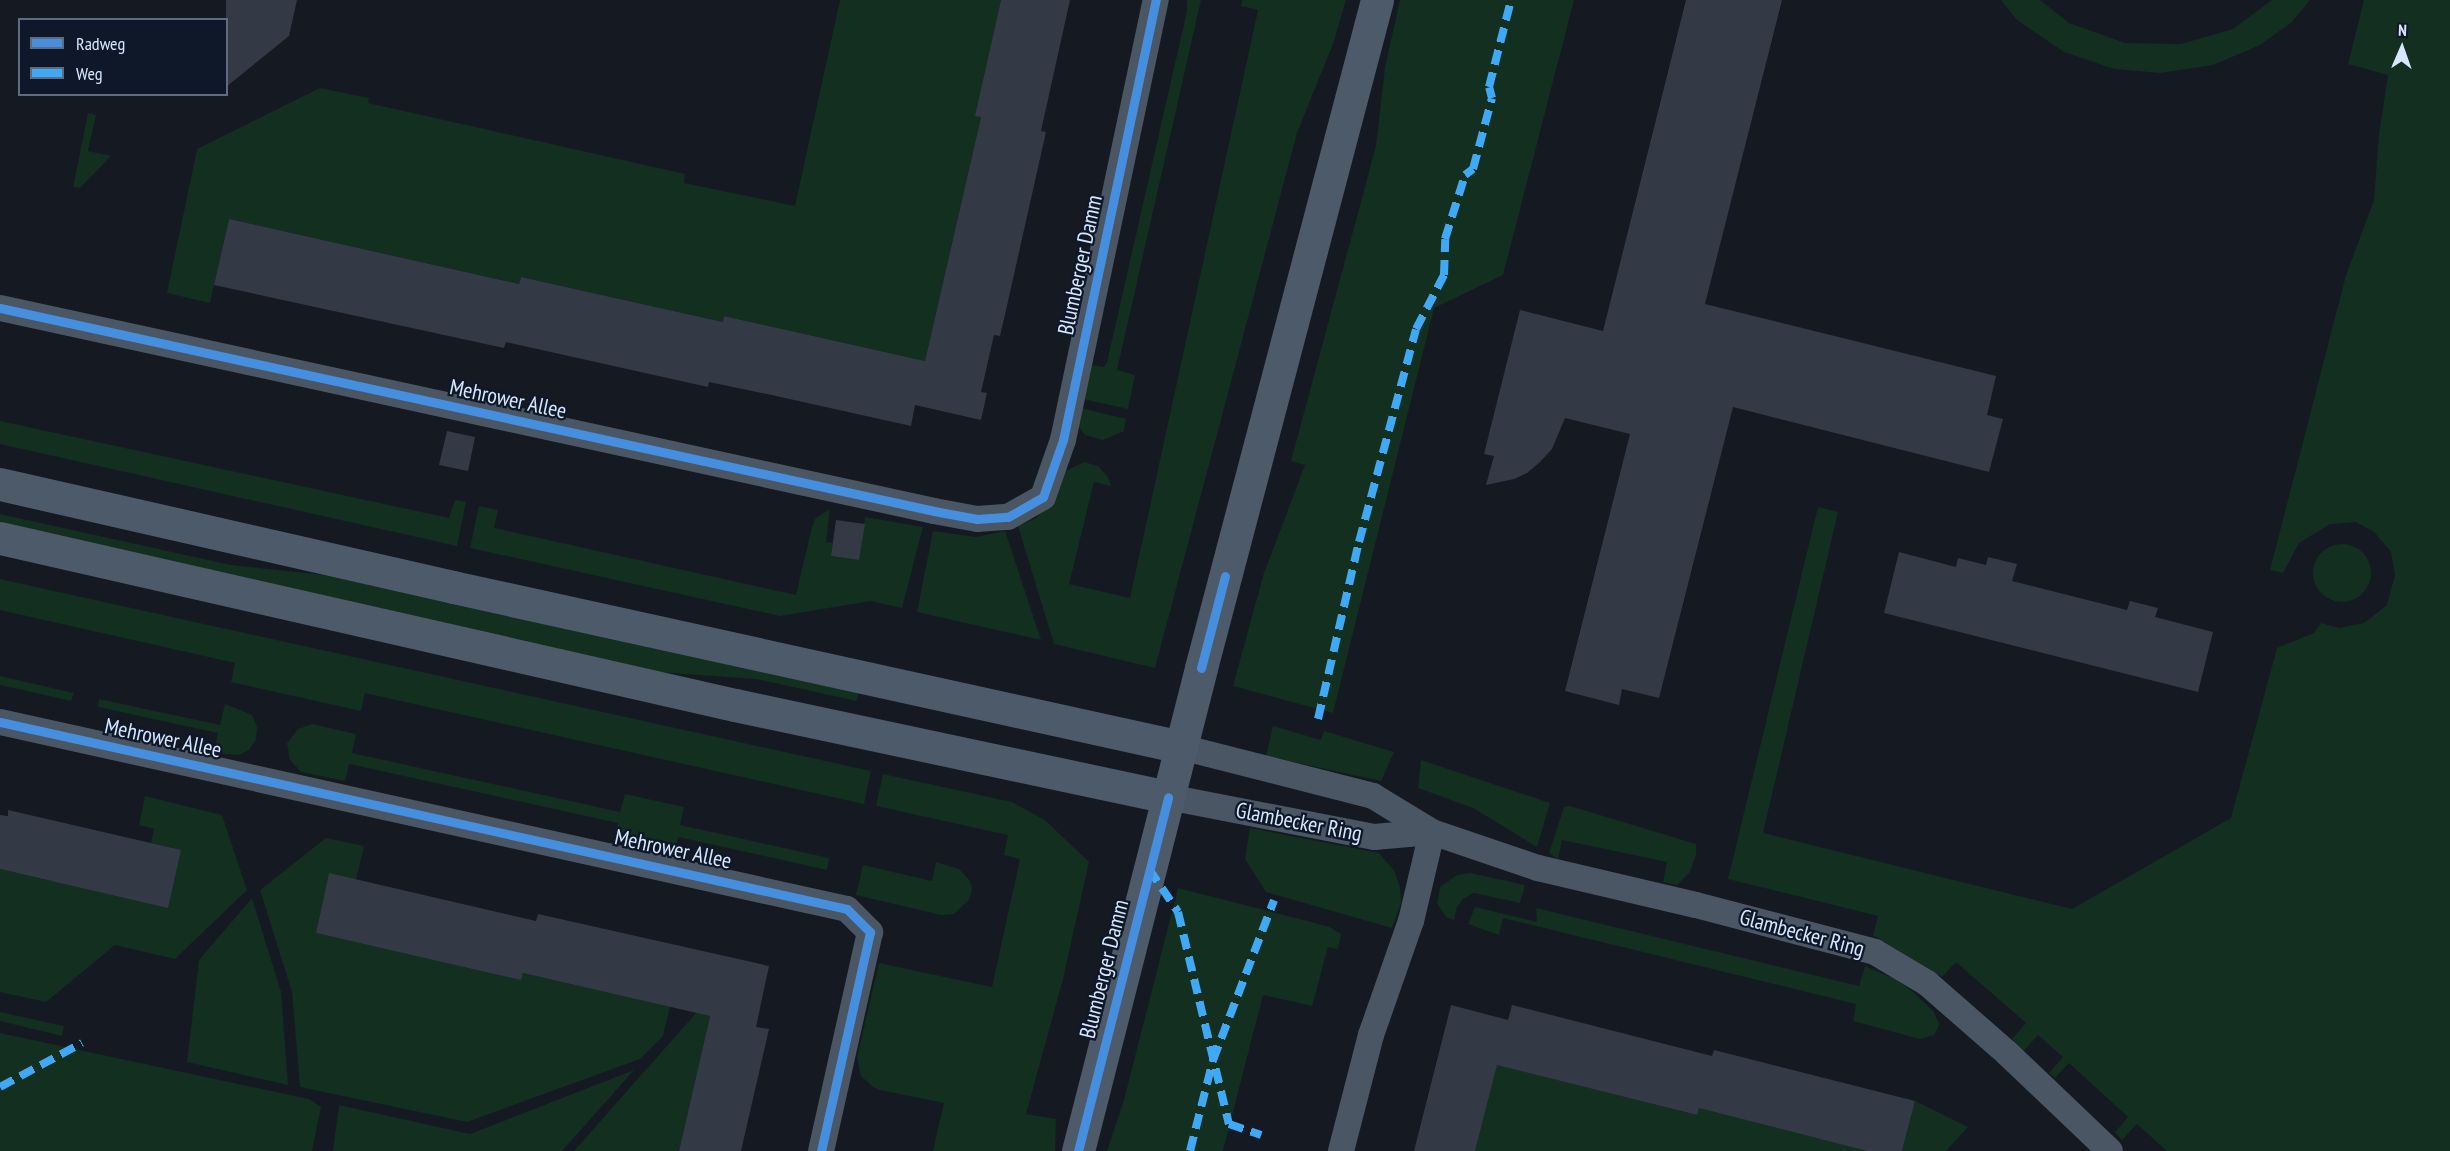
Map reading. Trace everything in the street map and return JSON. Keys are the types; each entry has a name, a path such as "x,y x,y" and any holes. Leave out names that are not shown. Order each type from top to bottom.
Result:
{"main road":[{"name":"Blumberger Damm","path":"1078,1151 1168,797 1377,0"},
{"path":"0,484 453,587 1181,747"},
{"path":"0,538 724,702 1168,797"}],"street":[{"name":"Blumberger Damm","path":"1008,517 1043,496 1063,440 1156,0"},
{"name":"Mehrower Allee","path":"0,308 934,511 977,519 1008,517"},
{"name":"Mehrower Allee","path":"0,722 847,909 870,932 821,1151"},
{"name":"Glambecker Ring","path":"1181,747 1373,796 1432,832 1538,868 1696,905 1875,951 1927,983 2007,1053 2110,1151"},
{"name":"Glambecker Ring","path":"1168,797 1374,837 1432,832"},
{"path":"1341,1151 1371,1035 1411,921 1432,832"}],"green space":[{"path":"840,0 1001,0 976,116 981,117 925,361 724,316 723,322 521,277 519,284 229,219 210,303 167,293 197,149 320,88 369,98 368,103 685,174 684,183 795,206"},
{"path":"1187,0 1201,0 1117,370 1135,375 1128,409 1079,398 1086,364 1104,367 1107,362 1187,11"},
{"path":"1242,0 1346,0 1333,44 1297,133 1155,668 1054,644 1018,526 1036,518 1047,507 1066,471 1084,462 1098,466 1108,477 1111,486 1094,482 1069,584 1130,598 1258,10 1241,6"},
{"path":"1400,0 1574,0 1503,275 1434,308 1333,713 1233,686 1264,573 1305,465 1291,461 1376,146 1385,67"},
{"path":"2001,0 2040,0 2069,23 2125,43 2181,44 2233,29 2272,0 2310,0 2292,22 2260,45 2213,65 2160,73 2114,69 2064,52 2017,20"},
{"path":"2364,0 2450,0 2450,1151 2167,1151 2137,1124 2122,1140 2115,1132 2128,1117 2069,1063 2055,1078 2049,1073 2063,1057 2038,1035 2024,1051 2012,1039 2026,1023 1956,962 1942,977 1873,935 1878,916 1728,879 1818,507 1838,512 1763,833 2072,909 2231,818 2277,648 2314,633 2321,623 2339,628 2364,623 2387,605 2395,575 2391,552 2374,532 2356,522 2330,524 2299,543 2283,573 2270,570 2346,275 2374,200 2379,134 2388,75 2348,64"},
{"path":"88,113 96,115 88,151 111,156 80,188 73,187"},
{"path":"1077,407 1126,419 1124,431 1103,440 1085,435 1078,426"},
{"path":"0,421 449,518 455,500 466,502 457,546 0,444"},
{"path":"479,506 498,510 494,528 796,595 815,519 830,509 826,542 833,543 831,556 859,560 865,517 923,527 902,608 871,601 780,616 470,548"},
{"path":"0,514 231,565 343,577 859,691 857,701 756,679 657,672 0,526"},
{"path":"933,531 976,537 1005,531 1041,640 917,612"},
{"path":"2336,544 2348,544 2363,552 2371,567 2371,579 2363,594 2348,602 2336,602 2321,594 2313,579 2313,567 2321,552"},
{"path":"0,579 871,771 864,804 365,693 361,711 231,682 235,663 0,610"},
{"path":"0,676 74,693 71,701 0,685"},
{"path":"99,699 220,725 225,704 252,715 257,727 256,739 249,750 239,755 214,753 218,733 98,707"},
{"path":"312,724 356,734 352,753 620,812 625,794 684,807 680,825 829,858 827,870 678,837 674,854 614,841 618,823 349,764 345,781 301,772 290,760 287,743 298,729"},
{"path":"1273,726 1321,740 1324,731 1394,752 1381,781 1266,756"},
{"path":"1421,760 1550,803 1537,847 1473,808 1418,788"},
{"path":"883,774 1012,802 1045,820 1089,862 1063,979 1026,1114 1056,1119 1055,1151 933,1151 944,1103 880,1090 861,1076 857,1057 879,963 992,987 1020,859 1004,855 1008,835 876,806"},
{"path":"145,796 222,815 247,890 175,959 115,945 46,1002 0,992 0,869 51,881 181,851 151,843 154,829 139,825"},
{"path":"1570,806 1696,844 1696,855 1690,872 1677,885 1663,882 1667,862 1562,840 1558,859 1549,853 1564,807"},
{"path":"1250,828 1379,853 1395,872 1400,888 1401,903 1392,928 1266,892 1245,859"},
{"path":"326,838 364,846 356,880 329,874 316,933 521,979 523,973 670,1006 663,1036 640,1059 467,1122 300,1087 292,992 260,890"},
{"path":"936,862 959,869 970,881 972,889 969,900 954,914 941,915 856,895 863,865 932,881"},
{"path":"1470,873 1525,885 1520,903 1474,893 1463,899 1457,907 1454,920 1446,917 1437,903 1440,887 1457,875"},
{"path":"1178,888 1330,927 1341,934 1338,949 1328,947 1312,1006 1263,995 1223,1151 1107,1151 1124,1100"},
{"path":"252,898 281,992 288,1085 187,1062 199,960"},
{"path":"1475,907 1537,922 1536,908 1859,986 1865,966 1897,980 1913,992 1934,1012 1939,1024 1934,1035 1920,1039 1853,1021 1856,1004 1503,918 1499,935 1468,924"},
{"path":"0,1012 64,1026 62,1036 0,1021"},
{"path":"697,1012 710,1016 679,1151 574,1151"},
{"path":"0,1033 309,1099 321,1107 312,1151 0,1151"},
{"path":"1496,1064 1696,1115 1699,1108 1867,1151 1475,1151"},
{"path":"634,1070 562,1151 333,1151 339,1105 470,1134"},
{"path":"1915,1101 1968,1127 1946,1151 1902,1151"}],"building":[{"path":"226,0 297,0 289,36 228,85 228,18 226,18"},
{"path":"1001,0 1070,0 1041,131 1046,132 1004,319 1000,336 994,335 981,392 987,393 981,420 915,405 911,426 709,382 708,387 506,342 504,348 214,285 229,219 519,284 521,277 723,322 724,316 925,361 981,117 975,116"},
{"path":"1686,0 1782,0 1705,304 1996,376 1987,415 2003,419 1989,472 1733,407 1659,698 1622,689 1619,705 1565,691 1630,434 1565,418 1552,449 1540,462 1527,473 1514,479 1486,485 1494,456 1484,454 1520,310 1603,331"},
{"path":"447,431 475,437 468,471 439,465"},
{"path":"836,520 865,524 859,560 831,556"},
{"path":"1899,552 1956,567 1958,558 1986,565 1988,557 2017,564 2012,581 2127,610 2130,601 2158,608 2155,617 2213,632 2198,692 1884,613"},
{"path":"8,810 181,850 168,908 0,869 0,815 8,816"},
{"path":"329,873 536,921 538,914 769,966 756,1027 769,1029 741,1151 679,1151 710,1016 523,973 521,980 316,933"},
{"path":"1451,1005 1508,1020 1512,1005 1712,1056 1714,1050 1915,1101 1902,1151 1867,1151 1699,1108 1697,1115 1497,1065 1475,1151 1414,1151"}],"marked path":[{"path":"1318,719 1359,542 1416,329 1444,275 1445,239 1465,175 1473,169 1492,98 1489,87 1511,0"},
{"path":"1149,869 1178,912 1229,1124 1261,1135"},
{"path":"1190,1151 1213,1060 1274,900"},
{"path":"0,1087 82,1043"}],"cycle path":[{"path":"0,308 934,511 977,519 1008,517 1043,497 1063,440 1156,0"},
{"path":"1201,668 1225,576"},
{"path":"0,722 847,909 870,932 821,1151"},
{"path":"1078,1151 1168,797"}]}
